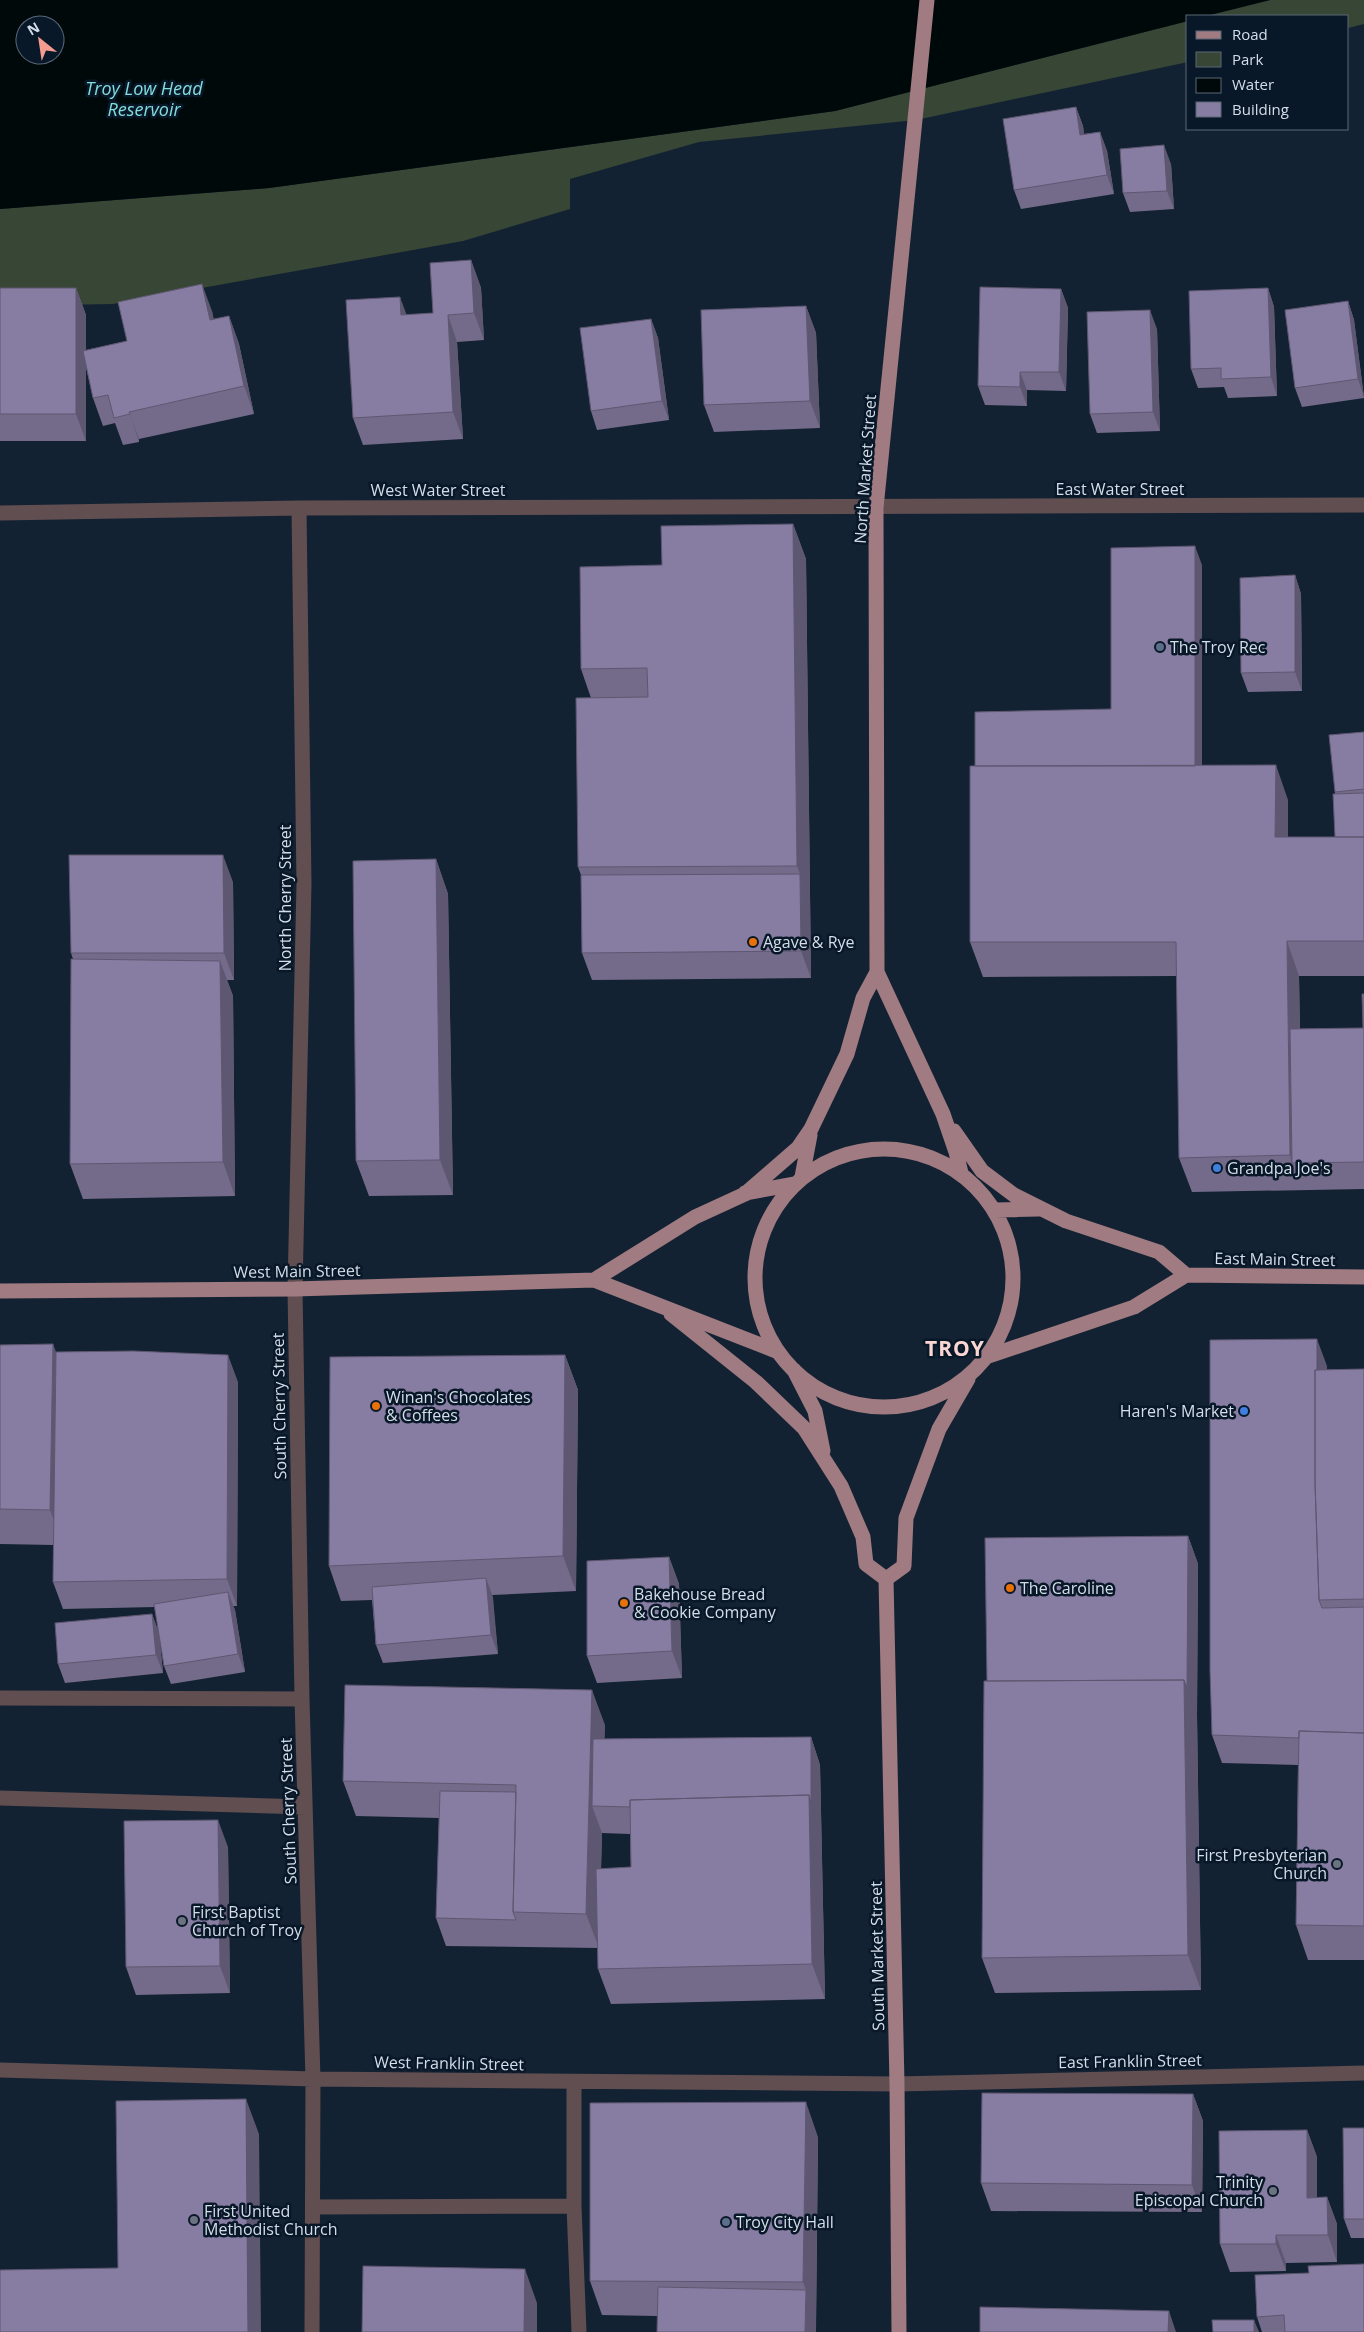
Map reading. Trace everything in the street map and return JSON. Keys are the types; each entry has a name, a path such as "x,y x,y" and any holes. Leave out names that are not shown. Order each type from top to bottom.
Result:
{"main road":[{"name":"North Market Street","path":"877,972 876,508 918,106 927,0"},
{"path":"877,972 943,1114 961,1173"},
{"path":"745,1194 798,1148 811,1129 847,1054 863,998 877,972"},
{"path":"943,1114 982,1171 1014,1195 1066,1221 1159,1252 1186,1275 1134,1307 986,1357"},
{"path":"776,1351 760,1318 754,1282 758,1246 772,1213 799,1181 811,1129"},
{"path":"594,1280 695,1217 745,1194 799,1181 840,1157 881,1149 923,1155 961,1173 980,1191 995,1210 1009,1244 1014,1280 1008,1316 993,1349 969,1376 939,1429 906,1518 904,1566 886,1579 866,1564 863,1537 841,1486 804,1428 756,1382 659,1304"},
{"path":"995,1210 1039,1209"},
{"name":"East Main Street","path":"1186,1275 1364,1277"},
{"name":"West Main Street","path":"0,1291 295,1289 594,1280"},
{"path":"594,1280 776,1351 790,1364 842,1401 887,1408 930,1399 969,1376"},
{"path":"790,1364 804,1386 815,1411 824,1460"},
{"name":"South Market Street","path":"886,1579 898,2084 899,2332"}],"street":[{"name":"East Water Street","path":"876,508 1364,505"},
{"name":"West Water Street","path":"0,513 299,508 876,508"},
{"name":"North Cherry Street","path":"295,1289 304,884 299,508"},
{"name":"South Cherry Street","path":"295,1289 302,1699 313,2079 312,2332"},
{"path":"0,1698 302,1699"},
{"path":"0,1798 305,1807"},
{"name":"West Franklin Street","path":"0,2070 313,2079 898,2084"},
{"name":"East Franklin Street","path":"898,2084 1364,2073"},
{"path":"574,2082 574,2206 578,2332"},
{"path":"312,2207 574,2206"}],"green space":[{"path":"1270,0 1364,0 1364,24 1349,28 1349,15 1210,15"},
{"path":"1186,22 1186,62 916,120 699,142 570,179 570,209 463,241 113,304 0,306 0,209 269,188 835,111"}],"water":[{"name":"Troy Low Head Reservoir","path":"0,0 1270,0 1210,15 1186,15 1186,22 835,111 269,188 0,209"}],"building":[{"path":"1076,107 1080,135 1100,132 1107,175 1014,190 1003,119"},
{"path":"1164,145 1167,191 1123,193 1120,149"},
{"path":"471,260 474,313 448,315 453,412 353,418 346,300 400,297 401,315 433,313 430,263"},
{"path":"202,284 210,320 229,316 244,386 129,412 130,414 114,418 108,395 93,398 83,351 127,341 118,302"},
{"path":"980,287 1061,289 1059,372 1020,372 1020,387 978,386"},
{"path":"0,288 76,288 76,414 0,414"},
{"path":"1268,288 1271,377 1221,379 1221,368 1191,369 1189,291"},
{"path":"1348,301 1358,379 1295,388 1285,310"},
{"path":"806,306 810,401 704,405 701,310"},
{"path":"1150,310 1153,412 1090,414 1087,312"},
{"path":"651,319 662,401 591,411 580,328"},
{"path":"793,524 797,866 578,867 576,698 648,697 647,668 581,669 580,567 662,565 661,526"},
{"name":"The Troy Rec","path":"1195,546 1195,766 975,766 975,712 1111,709 1111,548"},
{"path":"1295,575 1295,672 1241,673 1240,578"},
{"path":"1364,732 1364,789 1335,792 1329,735"},
{"path":"1276,765 1275,837 1364,837 1364,941 1287,941 1290,1155 1179,1158 1176,942 970,942 970,766"},
{"path":"1364,793 1364,837 1335,837 1333,794"},
{"path":"69,855 223,855 224,953 71,953"},
{"path":"436,859 440,1160 356,1161 353,861"},
{"path":"800,874 801,951 582,953 581,875"},
{"path":"71,959 220,961 223,1162 70,1164"},
{"path":"1362,994 1364,994 1364,1162 1292,1163 1290,1029 1363,1028"},
{"path":"1317,1339 1317,1370 1315,1370 1315,1483 1319,1600 1322,1608 1364,1607 1364,1733 1299,1731 1299,1738 1212,1735 1210,1671 1210,1340"},
{"path":"53,1344 50,1510 0,1509 0,1345"},
{"path":"133,1351 228,1355 227,1579 53,1582 56,1352"},
{"path":"565,1355 563,1556 329,1566 330,1357"},
{"path":"1364,1369 1364,1599 1319,1600 1315,1483 1315,1370"},
{"path":"1188,1536 1187,1688 1184,1680 987,1681 985,1538"},
{"path":"669,1557 672,1651 587,1656 587,1561"},
{"path":"486,1578 491,1635 376,1645 372,1587"},
{"path":"228,1592 238,1654 164,1666 154,1604"},
{"path":"152,1614 156,1655 58,1664 55,1623"},
{"path":"1184,1680 1188,1955 982,1958 984,1681"},
{"path":"345,1685 592,1690 586,1914 513,1912 516,1785 343,1781"},
{"name":"First Presbyterian Church","path":"1299,1731 1364,1733 1364,1926 1296,1925"},
{"path":"811,1737 811,1803 809,1795 630,1800 630,1807 592,1806 593,1739"},
{"path":"440,1791 516,1792 513,1912 516,1920 436,1918"},
{"path":"809,1795 812,1964 598,1969 596,1869 631,1867 630,1800"},
{"name":"First Baptist Church of Troy","path":"218,1820 220,1966 126,1967 124,1821"},
{"path":"982,2093 1193,2094 1192,2185 981,2183"},
{"name":"First United Methodist Church","path":"246,2099 248,2332 0,2332 0,2270 118,2268 116,2101"},
{"path":"806,2102 803,2282 590,2281 590,2103"},
{"path":"1343,2128 1364,2128 1364,2219 1344,2219"},
{"name":"Trinity Episcopal Church","path":"1307,2130 1307,2198 1327,2197 1328,2235 1276,2235 1276,2244 1220,2244 1219,2131"},
{"path":"1364,2264 1364,2332 1285,2332 1284,2315 1257,2317 1255,2275 1309,2273 1308,2266"},
{"path":"363,2266 525,2269 524,2332 362,2332"},
{"path":"658,2287 806,2290 805,2332 657,2332"},
{"path":"980,2307 1169,2311 1168,2332 980,2332"},
{"path":"1212,2320 1254,2320 1254,2332 1213,2332"}],"place":[{"name":"The Troy Rec","path":"1160,647"},
{"name":"Agave & Rye","path":"753,942"},
{"name":"Grandpa Joe's","path":"1217,1168"},
{"name":"Winan's Chocolates & Coffees","path":"376,1406"},
{"name":"Haren's Market","path":"1244,1411"},
{"name":"The Caroline","path":"1010,1588"},
{"name":"Bakehouse Bread & Cookie Company","path":"624,1603"},
{"name":"First Presbyterian Church","path":"1337,1864"},
{"name":"First Baptist Church of Troy","path":"182,1921"},
{"name":"Trinity Episcopal Church","path":"1273,2191"},
{"name":"First United Methodist Church","path":"194,2220"},
{"name":"Troy City Hall","path":"726,2222"}],"district":[{"name":"TROY","path":"955,1349"}]}
